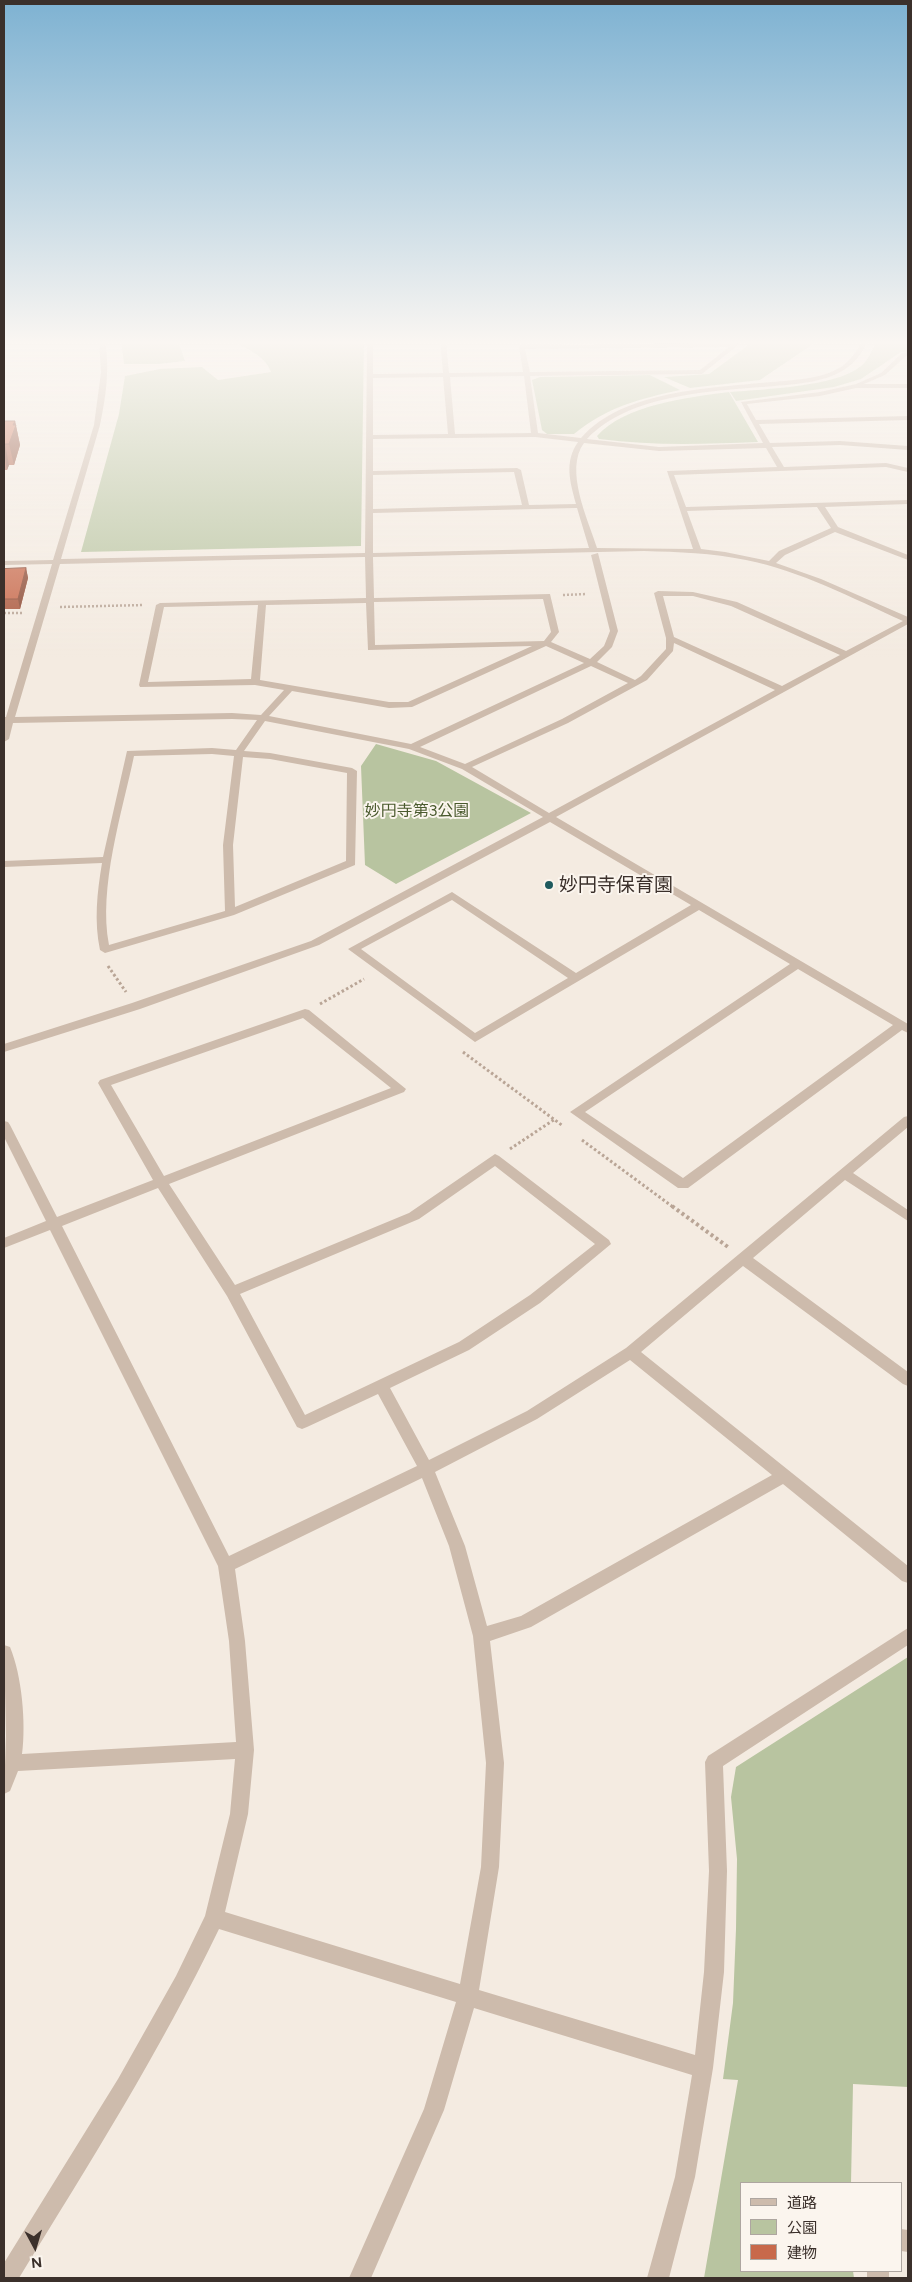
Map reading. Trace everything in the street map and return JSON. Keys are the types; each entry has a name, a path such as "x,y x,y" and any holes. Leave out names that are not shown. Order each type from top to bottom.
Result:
{"street":[{"path":"4,739 7,720 91,446"},
{"path":"370,446 369,555 371,648 546,643 635,684"},
{"path":"412,747 590,663 608,647 614,631 595,552 581,506 572,462 579,446"},
{"path":"635,446 659,449 750,446"},
{"path":"768,446 781,468"},
{"path":"894,446 908,448"},
{"path":"698,551 670,473 886,465 908,470"},
{"path":"370,472 517,470 526,507"},
{"path":"684,509 908,502"},
{"path":"819,504 835,529 908,558"},
{"path":"369,511 581,506"},
{"path":"770,564 782,553 835,529"},
{"path":"4,563 369,555 698,551 726,554 770,564 821,580 908,621"},
{"path":"466,767 565,721 644,678 670,649 670,638 658,593 693,594 734,604 846,654"},
{"path":"547,596 555,632 546,643 409,705 389,706 255,682 143,685 160,605 370,600 547,596"},
{"path":"255,682 262,602"},
{"path":"4,1048 136,1006 258,964 334,934 908,621"},
{"path":"670,638 781,690"},
{"path":"230,913 228,845 240,752 263,718 290,688"},
{"path":"7,720 199,716 263,718 370,737 412,747 466,767 905,1027 683,1185 576,1112 798,964"},
{"path":"240,752 352,771 351,863 230,913 105,950 100,937 103,890 130,753 240,752"},
{"path":"4,864 108,860"},
{"path":"574,977 452,895 353,949 475,1038 574,977 699,905"},
{"path":"4,1243 162,1182 400,1089 305,1013 104,1083 162,1182 232,1292 302,1422 464,1346 535,1299 604,1244 495,1159 414,1216 232,1292"},
{"path":"226,1565 426,1469 532,1415 631,1352 908,1120"},
{"path":"4,1125 226,1565 237,1641 245,1750 239,1814 214,1918 183,1983 125,2086 7,2278"},
{"path":"843,1173 908,1216"},
{"path":"743,1258 908,1380"},
{"path":"631,1352 908,1576"},
{"path":"360,2278 383,2230 434,2110 468,1996 490,1867 495,1763 482,1636 457,1546 426,1469 381,1385"},
{"path":"482,1636 525,1622 784,1476"},
{"path":"658,2278 685,2178 704,2068 714,1972 718,1871 714,1762 908,1636"},
{"path":"4,1653 14,1718 12,1763 4,1785"},
{"path":"12,1763 245,1750"},
{"path":"214,1918 704,2068"}],"path":[{"path":"547,596 605,593"},
{"path":"60,607 160,605"},
{"path":"4,613 26,613"},
{"path":"105,950 104,960 136,1006"},
{"path":"357,974 371,984"},
{"path":"305,1013 364,979"},
{"path":"457,1048 570,1131"},
{"path":"495,1159 554,1119"},
{"path":"578,1137 743,1258"}],"green space":[{"path":"110,446 362,446 361,546 81,552"},
{"name":"妙円寺第3公園","path":"376,744 436,761 531,813 396,884 365,865 361,766"},
{"path":"908,1657 908,2087 853,2084 851,2182 740,2182 740,2272 853,2272 854,2278 704,2278 738,2080 723,2079 733,2003 737,1859 731,1797 736,1767"}],"building":[{"path":"26,568 18,599 4,599 4,569"}],"place":[{"name":"妙円寺保育園","path":"549,885"}]}
